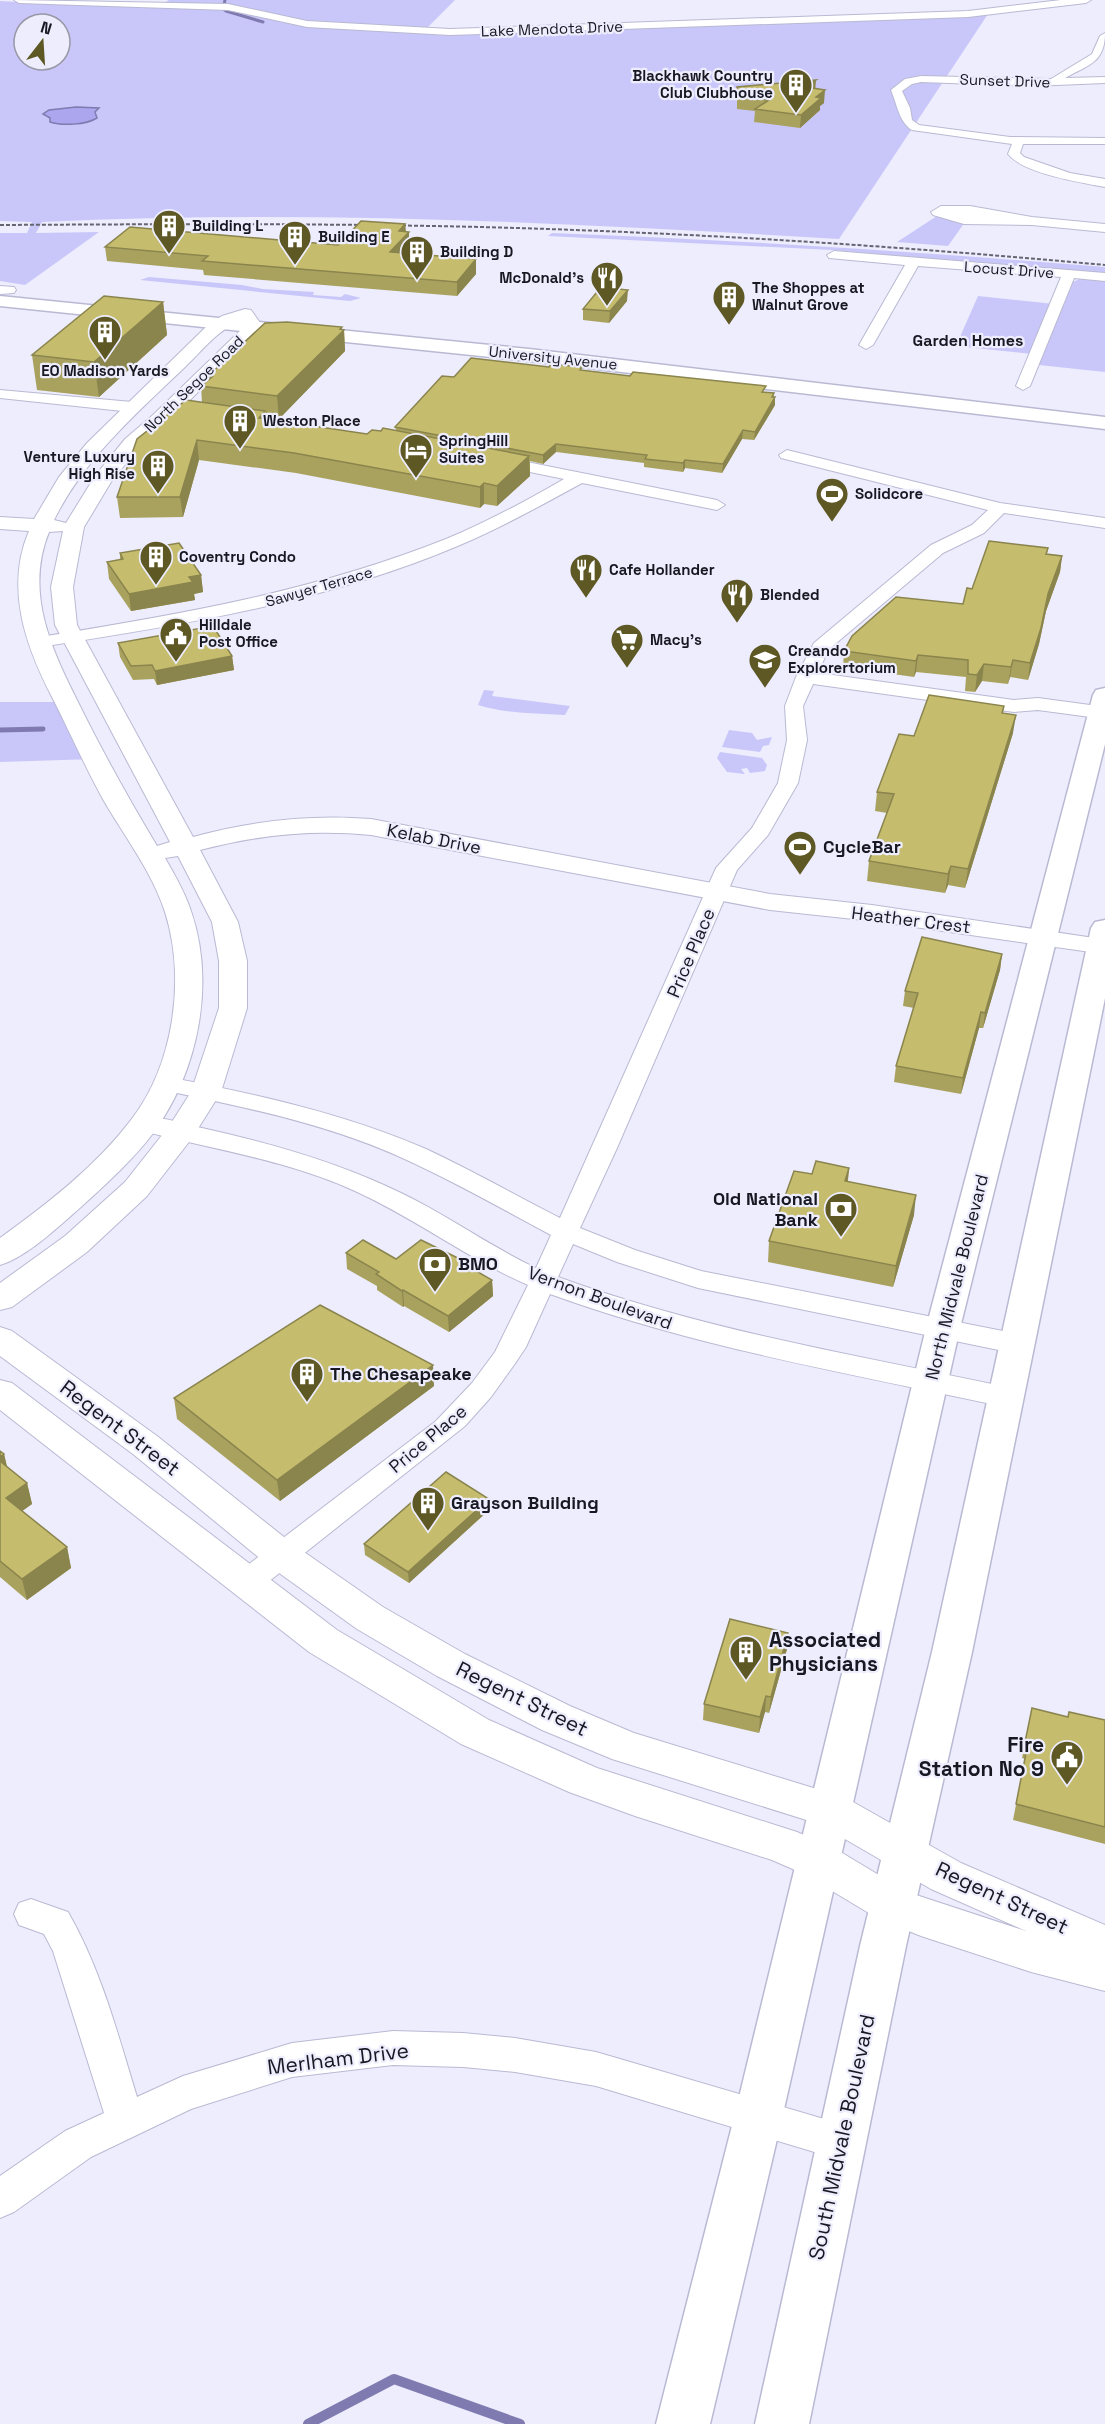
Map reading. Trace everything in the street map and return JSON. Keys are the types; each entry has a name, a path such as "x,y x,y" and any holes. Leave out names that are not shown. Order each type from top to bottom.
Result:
{"main road":[{"name":"University Avenue","path":"2,291 171,307 250,321 1105,423"},
{"name":"University Avenue","path":"2,291 220,323 250,321 838,375 1105,405"},
{"name":"North Midvale Boulevard","path":"819,1861 943,1328 1042,939 1103,715"},
{"path":"906,1851 930,1751 1104,941"},
{"name":"South Midvale Boulevard","path":"782,2424 892,1905 906,1851"},
{"path":"683,2424 759,2118 819,1861"}],"street":[{"name":"Lake Mendota Drive","path":"19,0 223,6 314,25 460,32 968,15 1086,0"},
{"path":"1050,82 1096,57 1105,36"},
{"path":"1071,72 1071,76 1084,81"},
{"name":"Sunset Drive","path":"1018,142 916,128 908,123 904,116 905,106 896,90 906,82 934,78 1050,82 1105,80"},
{"path":"1105,141 1018,142 1014,154 1020,160 1059,173 1105,183"},
{"path":"1032,221 964,220 938,212 954,209 1032,221 1105,228"},
{"name":"Locust Drive","path":"834,255 1105,277"},
{"path":"866,345 913,263"},
{"path":"1023,386 1069,274"},
{"name":"North Segoe Road","path":"0,1299 76,1244 136,1189 181,1131 206,1092 233,1008 233,961 225,922 125,731 66,625 62,587 74,527 102,480 132,443 176,412 250,321"},
{"name":"North Segoe Road","path":"0,1254 40,1225 92,1181 144,1124 167,1084 185,1018 189,992 186,938 177,910 151,854 116,801 60,693 31,617 28,578 40,525 59,493 103,437 220,323"},
{"path":"176,412 160,409 158,404 187,370 191,353"},
{"path":"0,394 132,407"},
{"path":"80,466 142,417 176,412"},
{"path":"787,455 1000,508 1105,523"},
{"path":"479,457 717,505"},
{"name":"Sawyer Terrace","path":"40,642 210,615 368,574 474,534 543,500 580,477"},
{"name":"Price Place","path":"247,1582 446,1428 475,1400 495,1374 512,1347 566,1232 727,868 760,831 788,783 797,740 794,706 820,647 937,549 978,529 1000,508"},
{"path":"0,523 74,527"},
{"path":"40,525 56,531 52,563 64,577"},
{"path":"805,677 1014,706 1034,716 1103,715"},
{"name":"Kelab Drive","path":"151,854 258,829 291,825 339,824 371,827 717,893"},
{"name":"Heather Crest","path":"717,893 808,908 872,913 1042,939 1104,941"},
{"path":"167,1084 298,1112 353,1130 417,1155 566,1232 626,1256 698,1279 1018,1344"},
{"name":"Vernon Boulevard","path":"144,1124 255,1147 299,1160 369,1187 543,1281 653,1319 720,1338 1006,1397"},
{"name":"Regent Street","path":"0,1339 145,1445 281,1555 370,1618 451,1665 556,1718 668,1761 831,1810 946,1876 1105,1945"},
{"name":"Regent Street","path":"0,1392 323,1641 474,1732 583,1780 635,1799 782,1845 819,1861 892,1905 936,1922 1031,1952 1105,1971"},
{"path":"31,1914 56,1923 69,1946 104,2049 125,2121"},
{"name":"Merlham Drive","path":"0,2199 78,2144 183,2094 292,2060 393,2048 463,2050 515,2055 596,2069 841,2142"}],"shaded area":[{"path":"169,0 455,0 426,29 427,33 988,14 839,239 540,223 341,217 141,218 42,222 36,233 99,232 25,285 0,281 0,233 27,233 32,222 0,221 0,1 161,5"},
{"path":"76,107 99,108 95,112 97,118 74,124 61,124 50,122 50,118 43,114 49,110"},
{"path":"937,216 965,222 948,246 897,242"},
{"path":"552,233 967,256 1105,267 1105,274 832,250 548,236"},
{"path":"149,277 314,292 313,295 341,297 345,294 361,298 350,301 140,280"},
{"path":"1082,278 1105,280 1105,372 1039,365 1042,355 956,346 978,296 1064,305 1073,282"},
{"path":"484,690 494,691 492,696 570,706 565,715 500,710 478,705"},
{"path":"0,702 66,702 95,759 0,762"},
{"path":"729,730 752,733 757,740 772,737 769,745 763,746 760,752 722,747"},
{"path":"720,752 762,758 767,765 765,771 750,773 747,768 741,769 745,774 727,772 717,758"}],"building":[{"path":"816,80 806,87 825,90 816,97 821,98 801,115 755,109 769,100 737,96 737,87"},
{"path":"361,221 405,224 399,231 409,232 390,252 476,259 457,282 202,261 208,256 105,247 130,227 338,245"},
{"path":"601,287 628,290 610,311 583,309"},
{"path":"104,296 163,302 94,362 32,355"},
{"path":"287,322 342,327 340,329 344,330 277,396 201,386 212,377 207,377 265,323"},
{"path":"471,358 549,367 551,364 582,367 580,370 630,376 633,372 766,386 762,392 774,393 772,397 775,397 755,432 743,430 723,464 645,459 647,455 556,444 543,455 395,427 442,376 454,377"},
{"path":"186,400 265,411 259,418 367,434 372,430 381,431 383,428 529,456 497,486 484,483 480,487 294,453 197,440 180,497 117,497 137,439"},
{"path":"989,541 1048,548 1046,554 1062,556 1048,594 1041,628 1030,663 1013,660 1011,667 984,664 977,675 968,674 968,660 918,655 916,661 844,651 852,636 896,597 963,604 967,588 972,589"},
{"path":"179,543 201,575 189,577 193,582 129,594 107,562 123,559 120,553"},
{"path":"213,626 232,656 155,671 152,665 131,666 118,643"},
{"path":"929,695 1004,706 1002,713 1016,715 968,869 951,866 948,874 869,861 894,794 877,792 899,734 914,736"},
{"path":"922,937 1002,954 985,1013 981,1012 963,1078 896,1066 918,993 905,991"},
{"name":"Old National Bank","path":"816,1161 849,1168 845,1181 916,1195 896,1266 769,1241 794,1171 812,1174"},
{"path":"363,1240 396,1259 421,1240 466,1262 464,1264 492,1280 448,1316 402,1291 376,1274 379,1272 346,1253"},
{"name":"The Chesapeake","path":"320,1305 433,1365 277,1480 174,1398"},
{"path":"0,1461 27,1483 6,1498 67,1547 22,1579 0,1561"},
{"name":"Grayson Building","path":"446,1472 489,1499 408,1572 364,1544"},
{"name":"Associated Physicians","path":"730,1619 788,1633 771,1697 766,1696 760,1717 704,1704"},
{"name":"Fire Station No 9","path":"1032,1708 1068,1717 1069,1712 1105,1720 1105,1827 1016,1804 1028,1743 1025,1742"}],"waterway":[{"path":"225,0 223,9 226,11 263,22"},
{"path":"0,730 43,729"},
{"path":"308,2424 394,2379 520,2424"}],"railway":[{"path":"0,225 452,226 811,242 1105,265"}],"place":[{"name":"Blackhawk Country Club Clubhouse","path":"796,114"},
{"name":"Building L","path":"169,255"},
{"name":"Building E","path":"295,266"},
{"name":"Building D","path":"417,281"},
{"name":"McDonald's","path":"607,307"},
{"name":"The Shoppes at Walnut Grove","path":"729,326"},
{"name":"EO Madison Yards","path":"105,361"},
{"name":"Weston Place","path":"240,450"},
{"name":"SpringHill Suites","path":"416,479"},
{"name":"Venture Luxury High Rise","path":"158,495"},
{"name":"Solidcore","path":"832,523"},
{"name":"Coventry Condo","path":"156,586"},
{"name":"Cafe Hollander","path":"586,599"},
{"name":"Blended","path":"737,624"},
{"name":"Hilldale Post Office","path":"176,663"},
{"name":"Macy's","path":"627,669"},
{"name":"Creando Explorertorium","path":"765,689"},
{"name":"CycleBar","path":"800,876"},
{"name":"Old National Bank","path":"841,1238"},
{"name":"BMO","path":"435,1293"},
{"name":"The Chesapeake","path":"307,1403"},
{"name":"Grayson Building","path":"428,1532"},
{"name":"Associated Physicians","path":"746,1681"},
{"name":"Fire Station No 9","path":"1067,1786"}],"district":[{"name":"Garden Homes","path":"968,340"}]}
